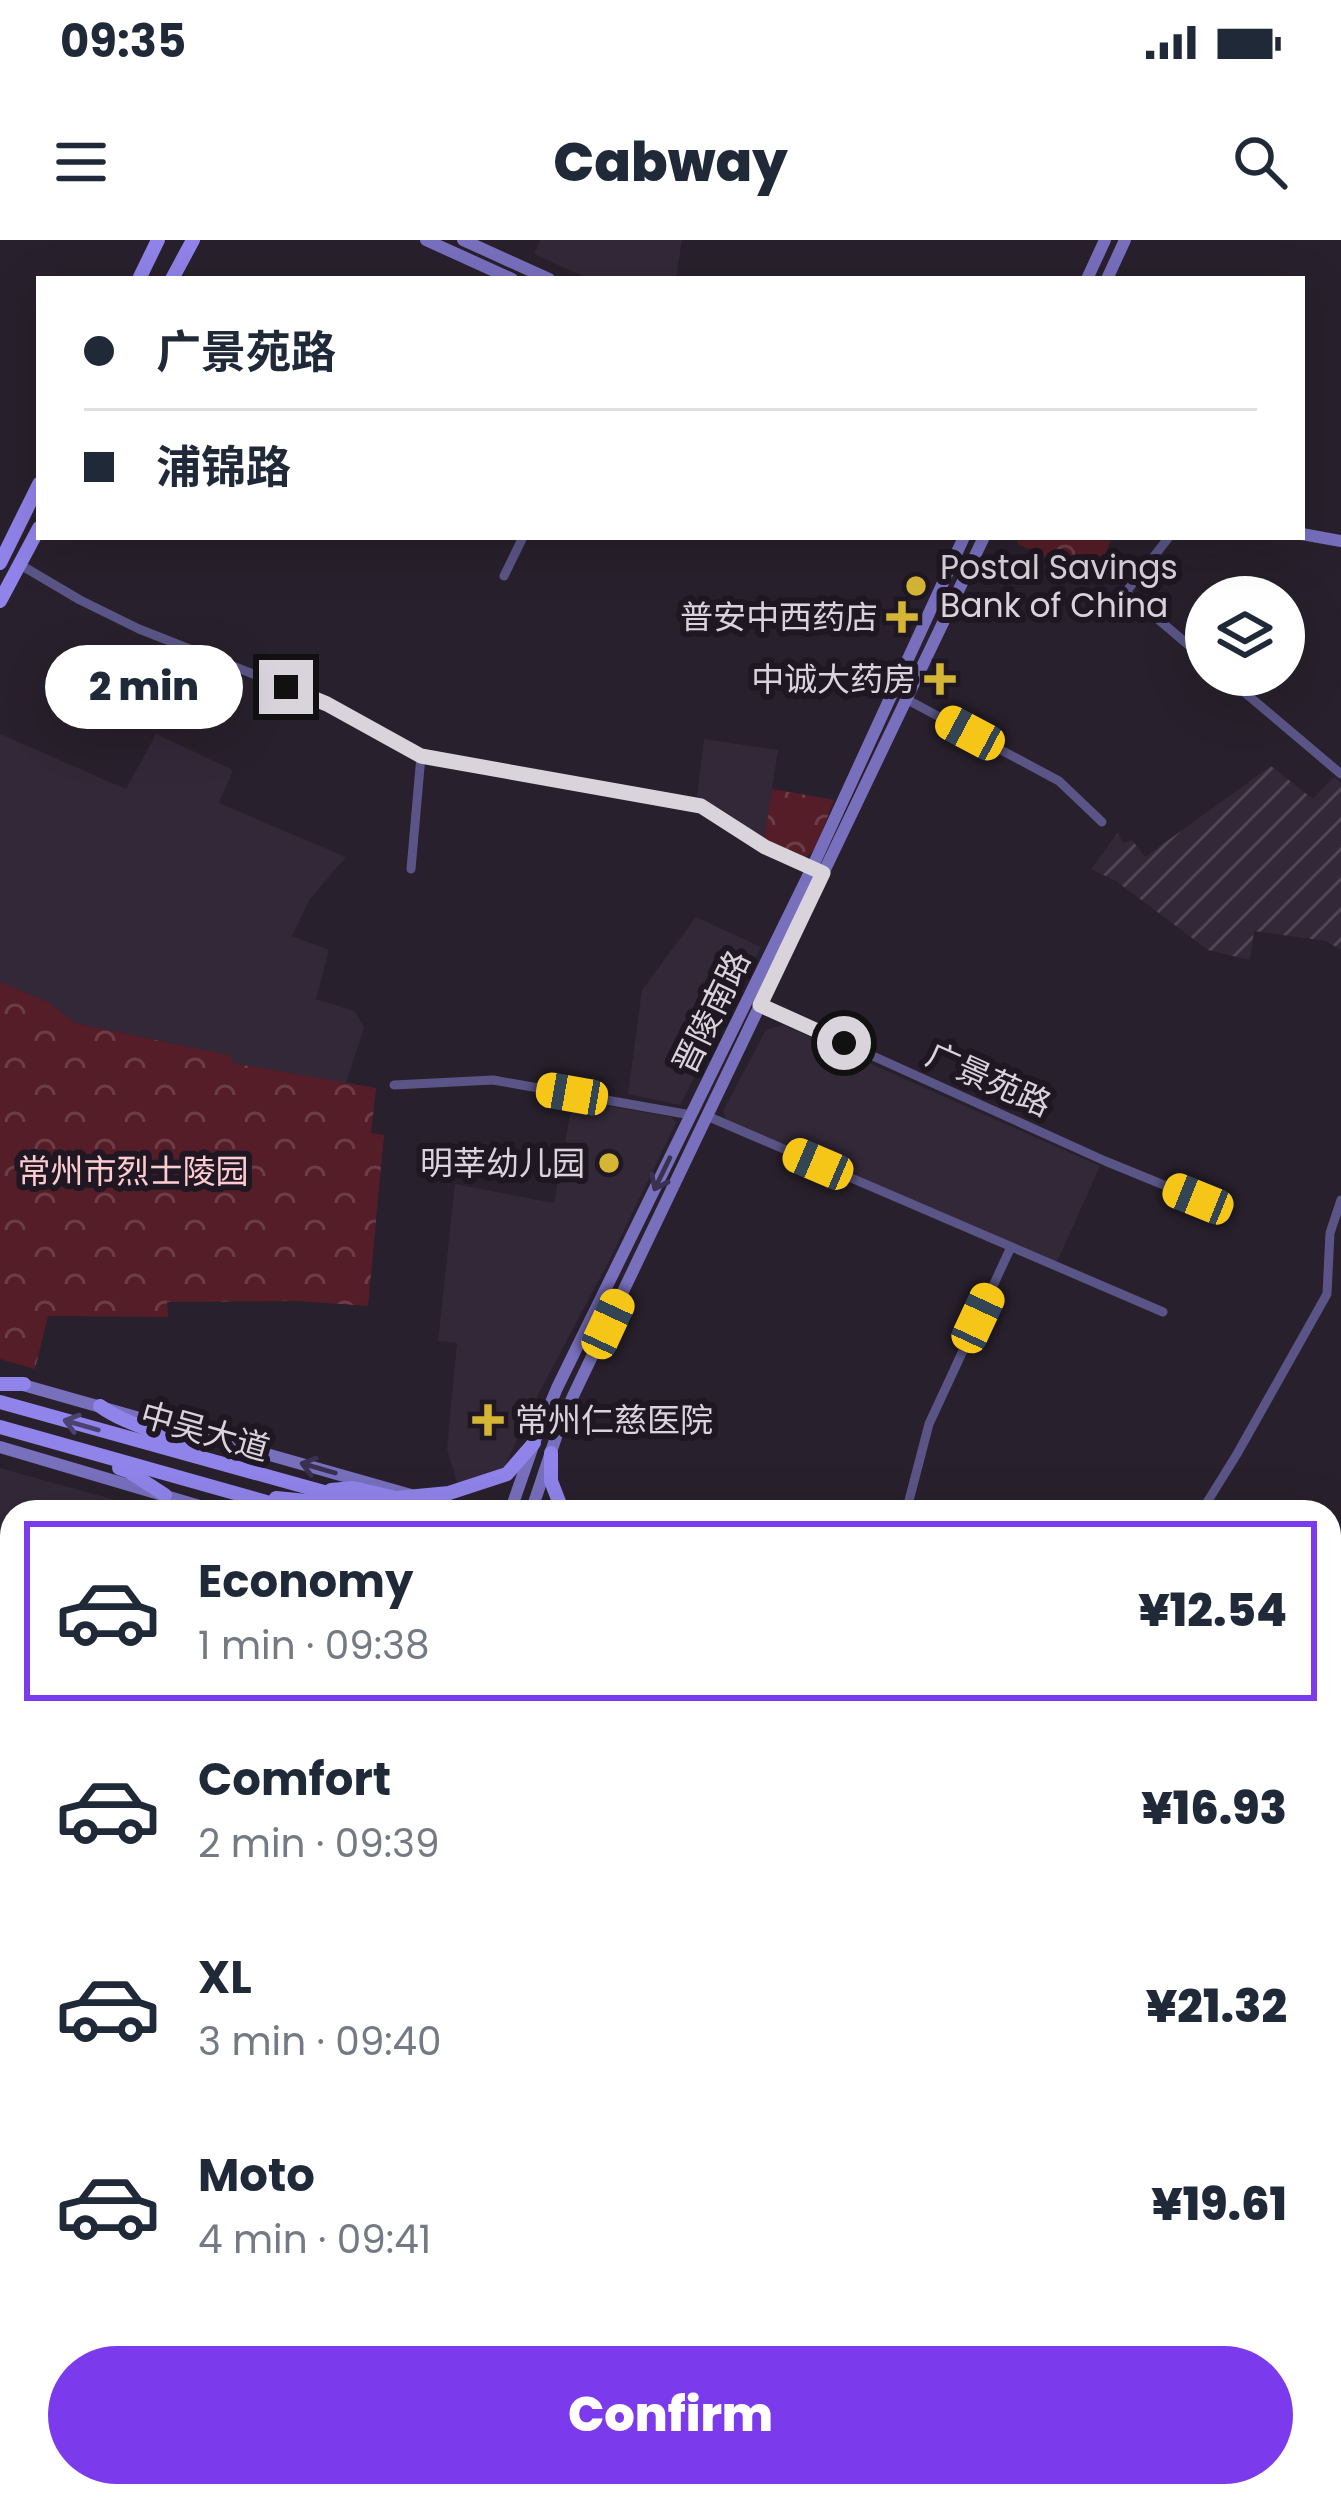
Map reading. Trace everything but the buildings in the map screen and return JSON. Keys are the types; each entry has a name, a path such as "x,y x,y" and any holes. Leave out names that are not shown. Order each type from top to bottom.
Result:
{"main road":[{"path":"140,276 158,240"},
{"path":"174,276 193,240"},
{"path":"426,240 505,276"},
{"path":"464,240 542,276"},
{"path":"1088,276 1106,240"},
{"path":"1108,276 1125,240"},
{"path":"1,559 36,490"},
{"path":"0,601 36,534"},
{"path":"1305,535 1341,541"},
{"name":"晋陵南路","path":"535,1500 574,1394 760,1005 963,540"},
{"name":"晋陵南路","path":"515,1500 557,1388 983,540"},
{"path":"0,1382 24,1384 429,1500"},
{"name":"中吴大道","path":"0,1402 352,1500"},
{"path":"100,1406 119,1420 174,1437 211,1461"},
{"name":"中吴大道","path":"0,1427 259,1500"},
{"path":"322,1492 353,1488 396,1498 449,1493 507,1474 534,1442"},
{"path":"65,1445 128,1471 165,1496"},
{"path":"0,1447 176,1500"},
{"path":"551,1453 551,1480 558,1500"},
{"path":"241,1495 295,1500"}],"street":[{"path":"504,576 522,540"},
{"path":"1167,540 1126,592 1185,642"},
{"path":"1,559 20,564 80,601 139,628 327,704 421,756 701,806 765,847 817,871"},
{"path":"1249,696 1341,774"},
{"path":"906,698 1059,781 1102,822"},
{"path":"411,869 421,756"},
{"name":"广景苑路","path":"760,1005 1198,1199"},
{"path":"394,1084 493,1080 691,1114"},
{"path":"707,1116 1163,1312"},
{"path":"1209,1500 1327,1294 1330,1233 1341,1200"},
{"path":"909,1500 929,1424 1011,1247"}],"shaded area":[{"path":"540,240 682,240 676,276 582,276 534,254"},
{"path":"0,734 126,789 156,734 233,770 219,803 346,857 310,899 292,936 329,950 316,999 355,1011 364,1028 346,1083 231,1063 232,1056 75,1023 48,1002 0,982"},
{"path":"704,739 778,750 764,841 697,796"},
{"path":"1271,766 1313,799 1334,777 1341,783 1341,950 1326,941 1254,931 1250,960 1208,950 1116,881 1091,869 1118,833 1123,843 1132,840 1145,857"},
{"path":"696,917 761,947 680,1105 628,1094 642,990"},
{"path":"783,1025 1100,1166 1057,1262 727,1121 723,1111 766,1030"},
{"path":"573,1100 671,1117 676,1123 498,1481 458,1485 447,1449 457,1343 438,1341 455,1184 554,1203"},
{"path":"0,1468 116,1500 0,1500"}],"green space":[{"path":"1017,540 1110,540 1098,583"},
{"path":"772,789 834,800 815,849 806,857 764,841"},
{"name":"常州市烈士陵园","path":"0,982 48,1002 75,1023 232,1056 232,1063 376,1088 371,1133 384,1135 368,1306 298,1301 167,1302 168,1317 48,1316 35,1369 0,1359"}],"place":[{"name":"Postal Savings Bank of China","path":"916,586"},
{"name":"普安中西药店","path":"902,617"},
{"name":"中诚大药房","path":"940,679"},
{"name":"明莘幼儿园","path":"609,1163"},
{"name":"常州仁慈医院","path":"488,1420"}],"route":[{"path":"286,687 421,756 701,806 765,847 823,873 760,1005 844,1043"}]}
